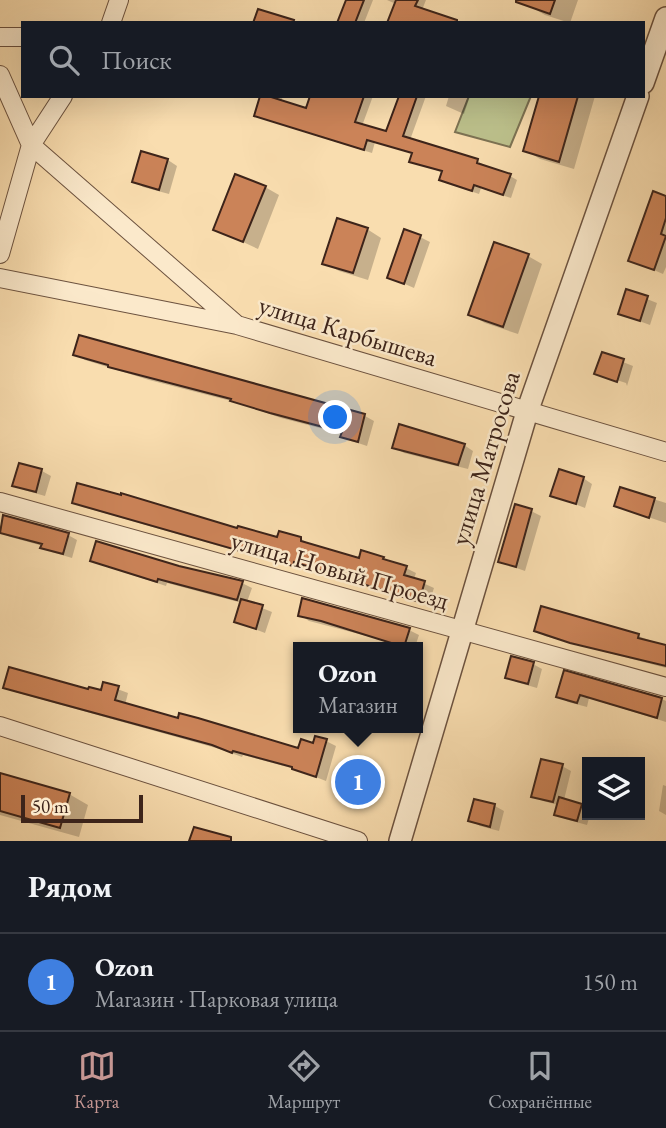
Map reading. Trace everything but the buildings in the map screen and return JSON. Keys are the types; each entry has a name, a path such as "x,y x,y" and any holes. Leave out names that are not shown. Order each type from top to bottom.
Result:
{"street":[{"path":"112,21 120,0"},
{"path":"645,77 666,18"},
{"path":"0,37 21,37"},
{"path":"0,75 31,145"},
{"path":"0,254 31,145 62,98"},
{"name":"улица Матросова","path":"400,841 527,412 637,98"},
{"name":"улица Карбышева","path":"31,145 237,325 666,452"},
{"path":"0,278 237,325"},
{"name":"улица Новый Проезд","path":"0,502 666,687"},
{"path":"0,726 358,841"}],"green space":[{"path":"468,98 530,98 510,147 455,132"}],"place":[{"name":"Ozon","path":"358,782"}]}
